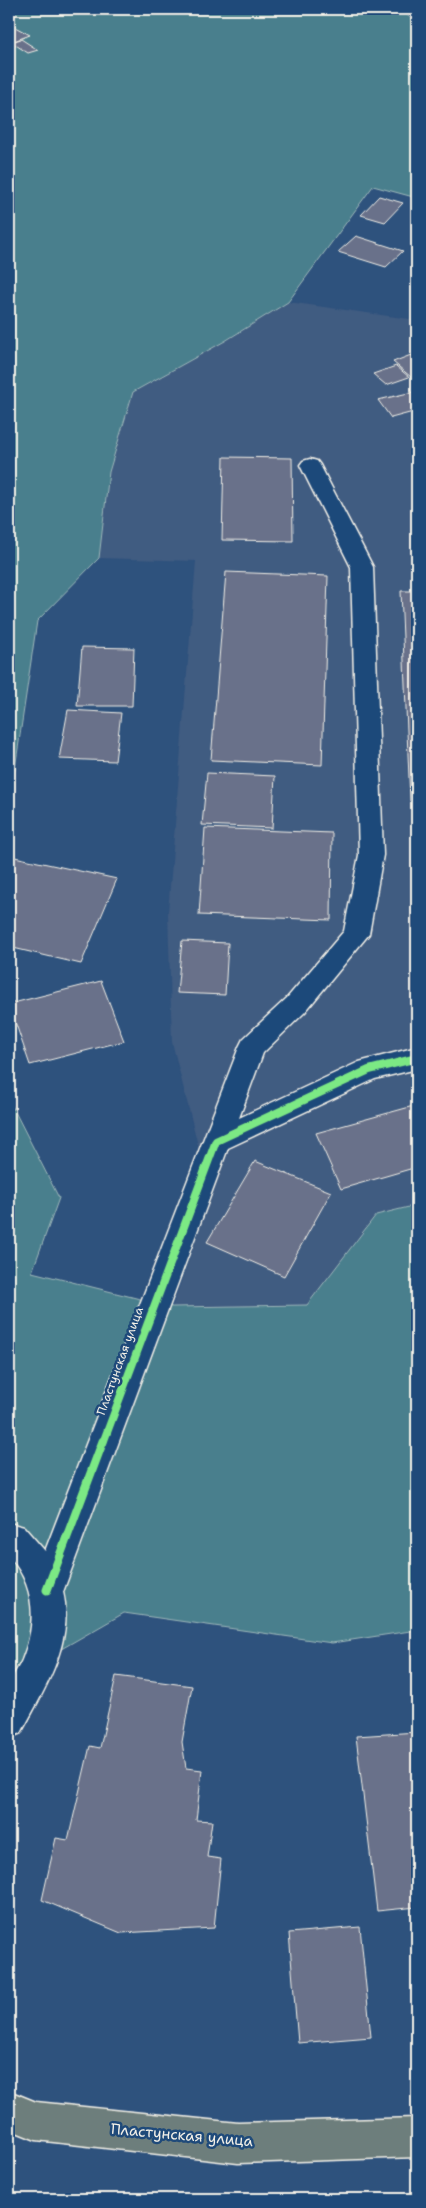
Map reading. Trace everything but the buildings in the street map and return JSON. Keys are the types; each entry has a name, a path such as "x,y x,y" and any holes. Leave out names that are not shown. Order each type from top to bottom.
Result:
{"main road":[{"name":"Пластунская улица","path":"9,2110 36,2121 238,2143 417,2138"}],"street":[{"name":"Пластунская улица","path":"47,1590 252,1047 296,1005 356,934 371,855 362,567 310,464"},
{"path":"216,1141 369,1070 417,1058"},
{"name":"Пластунская улица","path":"9,1538 13,1538 33,1561 47,1590 50,1626 38,1668 9,1721"}],"shaded area":[{"path":"288,302 417,320 417,1205 376,1215 307,1305 172,1307 211,1197 172,1042 168,912 196,561 99,558 109,472 133,392 225,341"}],"green space":[{"path":"9,9 401,9 417,25 417,198 373,186 288,302 225,341 133,392 109,472 99,558 37,621 9,809"},
{"path":"9,1100 59,1198 32,1272 172,1307 307,1305 376,1215 417,1205 417,1630 332,1643 124,1613 9,1679"}],"cycle path":[{"path":"47,1590 216,1141 369,1070 417,1058"}]}
